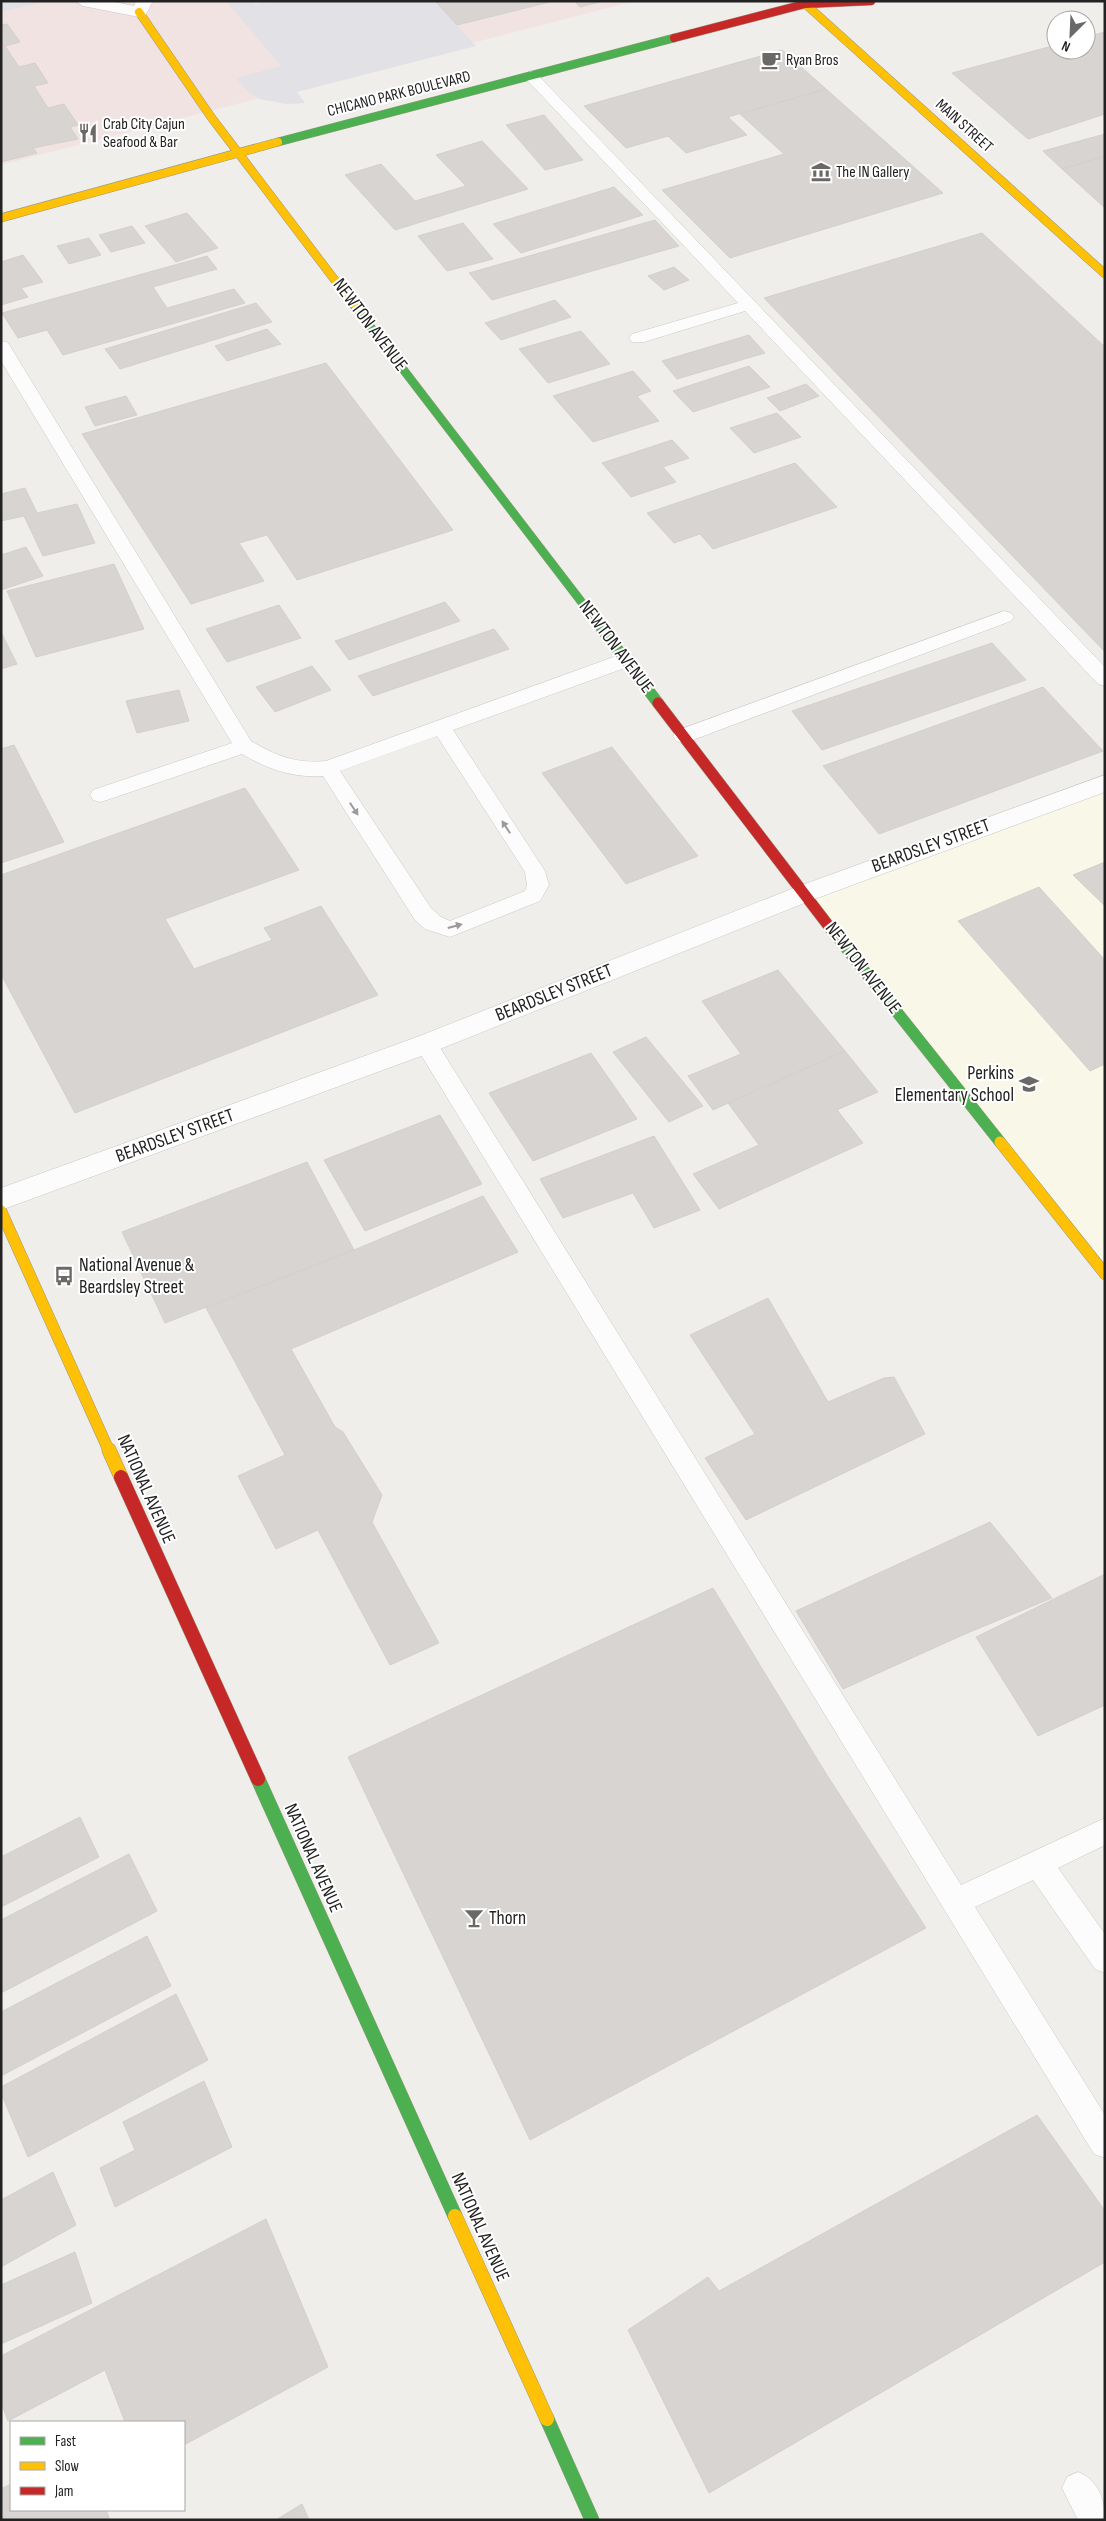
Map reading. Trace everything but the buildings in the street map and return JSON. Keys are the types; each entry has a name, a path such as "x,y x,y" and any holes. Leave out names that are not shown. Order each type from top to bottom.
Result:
{"street":[{"name":"NEWTON AVENUE","path":"83,1 142,7 196,96 238,152 804,894 1105,1274"},
{"name":"CHICANO PARK BOULEVARD","path":"1,218 238,152 532,76 805,2 871,1"},
{"name":"MAIN STREET","path":"805,2 1105,274"},
{"name":"BEARDSLEY STREET","path":"1,1199 426,1044 804,894 1105,783"},
{"name":"NATIONAL AVENUE","path":"1,1211 592,2520"}],"lane":[{"path":"532,76 1105,679"},
{"path":"638,338 749,305"},
{"path":"1,346 244,746 275,764 303,771 328,768 626,660"},
{"path":"683,736 1004,617"},
{"path":"328,768 423,914 434,923 450,929 533,896 538,885 535,871 441,727"},
{"path":"100,795 244,746"},
{"path":"426,1044 1105,2143"},
{"path":"956,1902 1105,1831"},
{"path":"1038,1863 1105,1959"},
{"path":"1078,2488 1096,2520"}],"shaded area":[{"path":"1,1 635,1 1,165"},
{"path":"1,1 47,1 1,12"},
{"path":"226,1 251,1 255,5 271,1 435,1 476,46 297,92 305,103 287,104 259,99 248,92 236,78 281,66"},
{"name":"Perkins Elementary School","path":"1105,780 1105,1274 804,894"}],"traffic: fast":[{"path":"278,142 674,38"},
{"path":"353,304 658,703"},
{"path":"831,929 1000,1142"},
{"path":"258,1779 455,2216"},
{"path":"547,2419 592,2520"}],"traffic: slow":[{"path":"802,1 1105,274"},
{"path":"139,12 211,117 353,304"},
{"path":"1,218 278,142"},
{"path":"1000,1142 1105,1274"},
{"path":"1,1211 121,1477"},
{"path":"455,2216 547,2419"}],"traffic: jam":[{"path":"674,38 805,4 871,1"},
{"path":"658,703 831,929"},
{"path":"121,1477 258,1779"}],"place":[{"name":"Ryan Bros","path":"771,60"},
{"name":"Crab City Cajun Seafood & Bar","path":"88,133"},
{"name":"The IN Gallery","path":"821,172"},
{"name":"Perkins Elementary School","path":"1029,1084"},
{"name":"National Avenue & Beardsley Street","path":"64,1276"},
{"name":"Thorn","path":"474,1918"}]}
